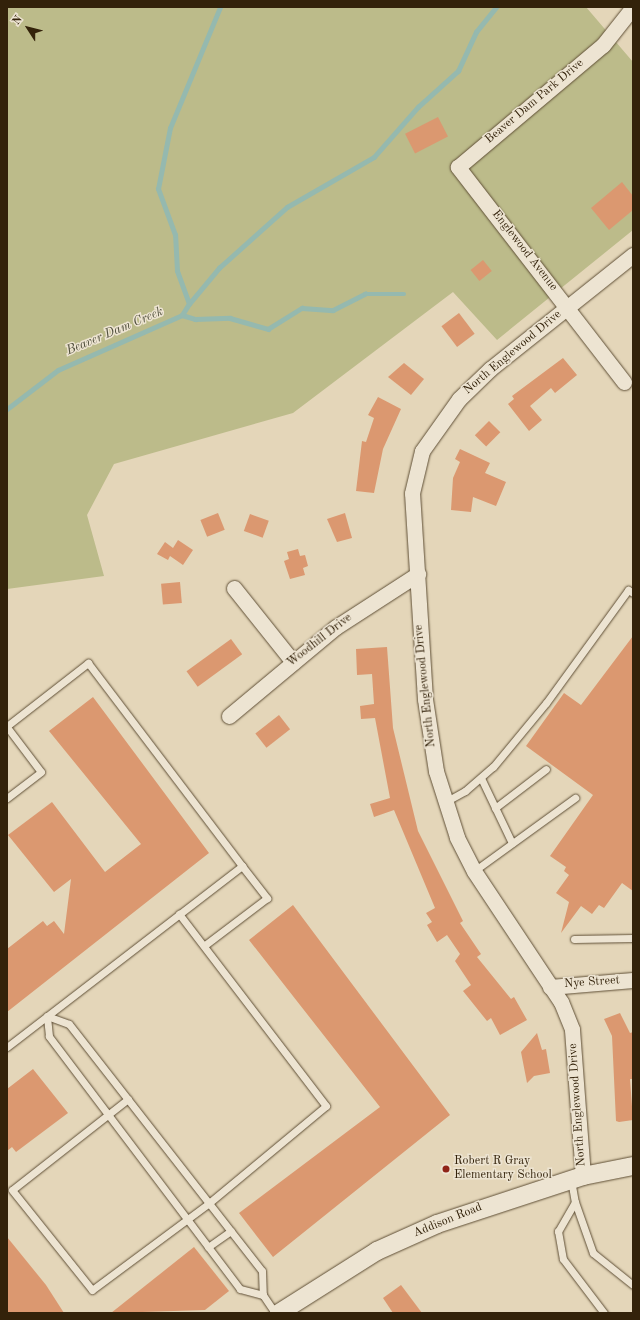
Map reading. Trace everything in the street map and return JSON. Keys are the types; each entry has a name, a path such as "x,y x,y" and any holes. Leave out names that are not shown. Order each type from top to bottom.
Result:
{"street":[{"name":"Beaver Dam Park Drive","path":"481,197 458,167 603,45 633,7"},
{"name":"Englewood Avenue","path":"481,197 568,306 624,382"},
{"name":"North Englewood Drive","path":"577,1178 575,1043 567,1015 550,986 474,871 445,802 425,699 412,493 422,451 445,416 476,381 633,255"},
{"name":"Woodhill Drive","path":"229,716 292,662 367,604 418,574"},
{"path":"234,588 292,662"},
{"name":"Nye Street","path":"550,986 633,980"},
{"name":"Addison Road","path":"279,1313 377,1251 432,1226 489,1204 577,1178 633,1166"}],"lane":[{"path":"445,802 481,778 546,703 628,590 633,593"},
{"path":"7,798 41,772 7,726 88,663 267,898 205,946"},
{"path":"496,808 546,769"},
{"path":"481,778 512,843"},
{"path":"474,871 575,798"},
{"path":"7,1048 242,866"},
{"path":"128,1099 108,1113 12,1190 92,1290 209,1203 326,1106 179,914"},
{"path":"574,939 633,938"},
{"path":"47,1016 69,1024 262,1271 263,1295 275,1313"},
{"path":"47,1016 49,1036 240,1289 263,1295"},
{"path":"577,1178 575,1202 593,1253 633,1285"},
{"path":"575,1202 558,1231 563,1259 604,1313"},
{"path":"208,1247 231,1231"}],"shaded area":[{"path":"7,7 586,7 633,62 633,230 497,340 453,292 293,413 114,464 87,515 104,576 7,589"}],"building":[{"path":"438,117 448,137 415,153 405,134"},
{"path":"622,182 633,196 633,210 609,230 591,208"},
{"path":"483,260 492,271 479,281 471,270"},
{"path":"459,313 475,334 457,347 441,326"},
{"path":"563,358 577,375 555,393 551,388 530,406 542,420 529,431 508,404 514,399 512,396"},
{"path":"404,363 424,379 411,395 388,377"},
{"path":"378,397 401,409 383,449 374,493 356,491 362,441 366,442 374,418 368,415"},
{"path":"489,421 500,432 486,446 475,435"},
{"path":"460,449 490,463 485,473 506,482 496,506 473,497 471,512 451,510 453,478 460,462 455,459"},
{"path":"218,513 225,530 207,537 200,520"},
{"path":"345,513 352,538 337,542 327,519"},
{"path":"250,514 269,521 263,538 244,531"},
{"path":"178,540 193,550 183,565 170,556 168,560 157,554 165,542 173,548"},
{"path":"298,549 300,556 305,555 308,566 303,568 305,575 290,579 284,561 289,559 287,552"},
{"path":"180,582 182,603 163,605 161,584"},
{"path":"633,636 633,891 622,883 604,908 599,905 592,914 581,906 561,933 569,902 556,893 569,875 564,871 566,867 550,856 593,795 526,746 564,693 581,705"},
{"path":"231,639 242,654 198,687 187,671"},
{"path":"387,647 393,728 418,831 463,921 460,923 481,954 477,957 511,999 514,997 527,1020 500,1035 491,1018 487,1021 463,991 471,985 455,961 460,954 447,935 437,942 427,925 432,922 426,913 435,908 394,810 374,817 370,804 390,798 375,718 361,719 360,706 374,704 372,674 357,675 356,649"},
{"path":"93,697 209,853 7,1012 7,949 43,921 47,926 54,921 64,934 71,879 54,892 8,835 52,802 105,872 141,844 49,731"},
{"path":"279,715 290,729 266,748 255,733"},
{"path":"293,905 450,1115 273,1257 239,1213 380,1107 249,940"},
{"path":"620,1013 630,1033 633,1032 633,1079 630,1079 633,1120 619,1122 616,1121 612,1036 604,1019"},
{"path":"537,1033 542,1050 546,1049 550,1073 534,1076 527,1083 521,1052"},
{"path":"33,1069 68,1113 16,1152 12,1147 7,1151 7,1089"},
{"path":"7,1237 46,1285 64,1313 7,1313"},
{"path":"194,1247 229,1291 205,1310 111,1313"},
{"path":"401,1285 422,1313 393,1313 383,1298"}],"waterway":[{"name":"Beaver Dam Creek","path":"7,409 58,370 182,315 189,304 177,271 175,235 158,189 170,128 220,7"},
{"path":"189,304 219,268 287,207 374,157 418,107 458,71 476,32 496,7"},
{"path":"182,315 195,319 230,318 268,329 302,308 333,310 365,294 404,294"}],"place":[{"name":"Robert R Gray Elementary School","path":"446,1169"}]}
